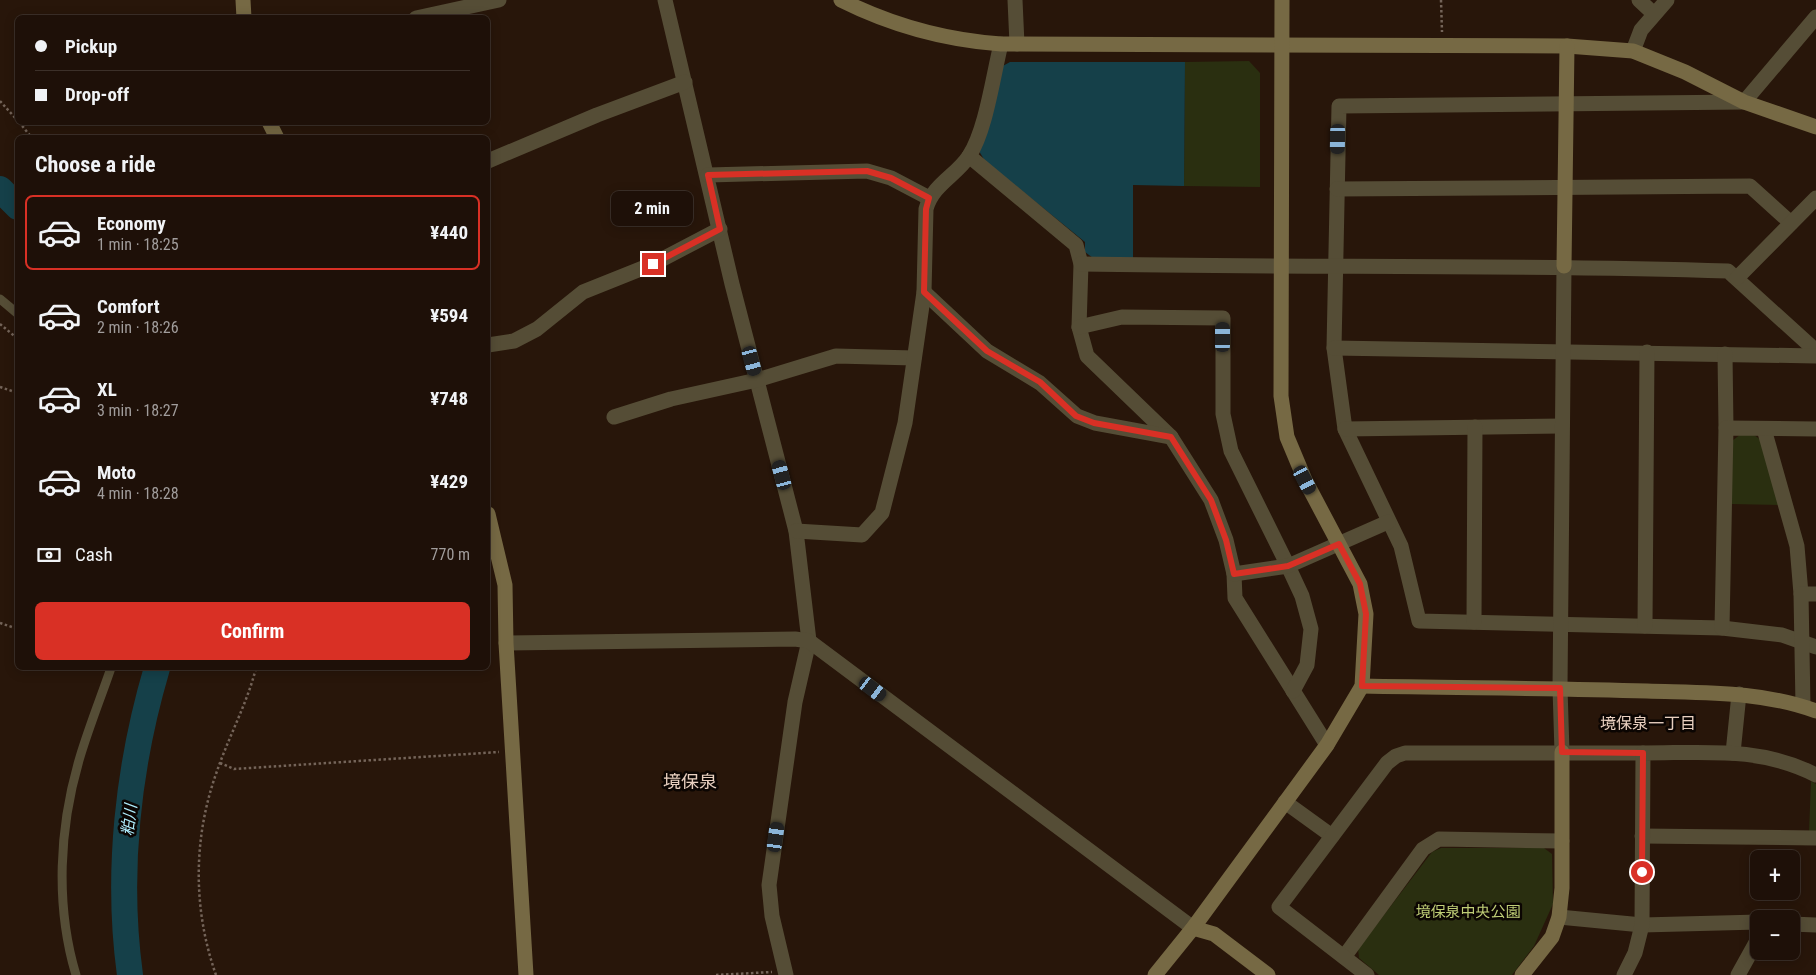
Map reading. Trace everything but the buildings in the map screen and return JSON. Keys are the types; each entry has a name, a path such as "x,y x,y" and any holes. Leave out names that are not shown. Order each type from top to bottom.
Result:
{"street":[{"path":"243,0 244,15"},
{"path":"430,15 499,0"},
{"path":"665,0 757,380 796,531 809,641 795,702 769,885 772,916 785,972"},
{"path":"841,0 860,10 920,31 967,42 1000,44 1567,46 1633,50 1685,72 1744,102 1816,127"},
{"path":"1016,0 1018,44"},
{"path":"1155,975 1193,928 1327,745 1362,686 1366,614 1360,584 1305,480 1287,437 1281,396 1282,0"},
{"path":"1639,0 1654,14"},
{"path":"1633,50 1641,30 1667,0"},
{"path":"1810,644 1782,635 1722,628 1420,621 1401,546 1345,429 1334,348 1338,106 1744,102 1816,17"},
{"path":"796,531 862,535 882,513 905,423 924,292 926,209 929,198 936,188 969,156 978,137 1000,44"},
{"path":"1522,975 1552,937 1559,917 1562,841 1560,688 1562,625 1564,105 1567,46"},
{"path":"490,160 597,114 685,82"},
{"path":"969,156 1076,245 1081,264 1079,327 1087,356 1171,437 1211,500 1226,540 1234,574 1235,598 1327,745"},
{"path":"708,175 867,171 891,178 929,198"},
{"path":"1337,189 1750,186 1791,223"},
{"path":"1737,278 1816,198"},
{"path":"490,345 514,341 537,329 583,292 653,264 720,229"},
{"path":"1081,264 1280,267 1564,266 1728,271 1816,352"},
{"path":"924,292 987,351 1040,382 1076,416 1094,423 1171,437"},
{"path":"1079,327 1122,317 1223,318 1223,414 1231,451 1302,596 1311,629 1307,665 1293,691"},
{"path":"1334,348 1563,350 1816,356"},
{"path":"1645,626 1647,352"},
{"path":"1722,628 1726,428 1725,354"},
{"path":"614,417 671,399 757,380 836,356 914,358"},
{"path":"1345,429 1562,426"},
{"path":"1474,622 1475,427"},
{"path":"1726,428 1816,429"},
{"path":"1362,686 1560,688 1739,694 1791,702 1809,708 1809,594 1764,429"},
{"path":"490,522 505,585 506,643 526,975"},
{"path":"1234,574 1288,566 1388,522"},
{"path":"506,643 795,639 809,641 1193,928 1214,934 1268,975"},
{"path":"1732,753 1739,694"},
{"path":"1368,975 1279,907 1387,763 1396,756 1405,753 1732,753 1770,757 1792,763 1816,775"},
{"path":"1624,975 1635,953 1642,925 1643,753"},
{"path":"1285,802 1332,836"},
{"path":"1642,836 1816,838"},
{"path":"1344,957 1423,849 1439,839 1562,841"},
{"path":"1559,917 1642,925 1750,922"},
{"path":"1800,924 1816,924"},
{"path":"1738,975 1750,953"}],"lane":[{"path":"0,299 15,312"},
{"path":"76,975 64,930 62,892 64,837 69,803 80,758 110,670"}],"path":[{"path":"1441,0 1442,46"},
{"path":"0,101 15,118"},
{"path":"21,125 29,135"},
{"path":"0,324 15,336"},
{"path":"0,387 15,392"},
{"path":"0,623 15,628"},
{"path":"216,975 203,922 198,888 204,815 220,763 255,670"},
{"path":"220,763 234,769 512,751"},
{"path":"716,975 785,972"}],"green space":[{"path":"1249,61 1260,73 1260,187 1184,186 1185,62"},
{"path":"1741,434 1754,435 1761,440 1779,505 1731,504 1732,441"},
{"path":"1811,781 1816,784 1816,832 1809,832"},
{"name":"境保泉中央公園","path":"1441,848 1544,848 1552,854 1553,904 1534,946 1512,975 1379,975 1359,958 1358,949 1432,852"}],"water":[{"path":"1010,62 1185,62 1184,186 1133,185 1133,260 1093,258 1085,252 1085,242 985,161 979,151 1001,67"}],"waterway":[{"name":"粕川","path":"0,189 15,204"},
{"name":"粕川","path":"130,975 124,898 127,820 139,743 156,670"}],"district":[{"name":"境保泉一丁目","path":"1648,723"},
{"name":"境保泉","path":"690,781"}],"route":[{"path":"653,264 720,229 708,175 867,171 891,178 929,198 926,209 924,292 987,351 1040,382 1076,416 1094,423 1171,437 1211,500 1226,540 1234,574 1288,566 1339,544 1360,584 1366,614 1362,686 1560,688 1562,752 1643,753 1642,872"}]}
